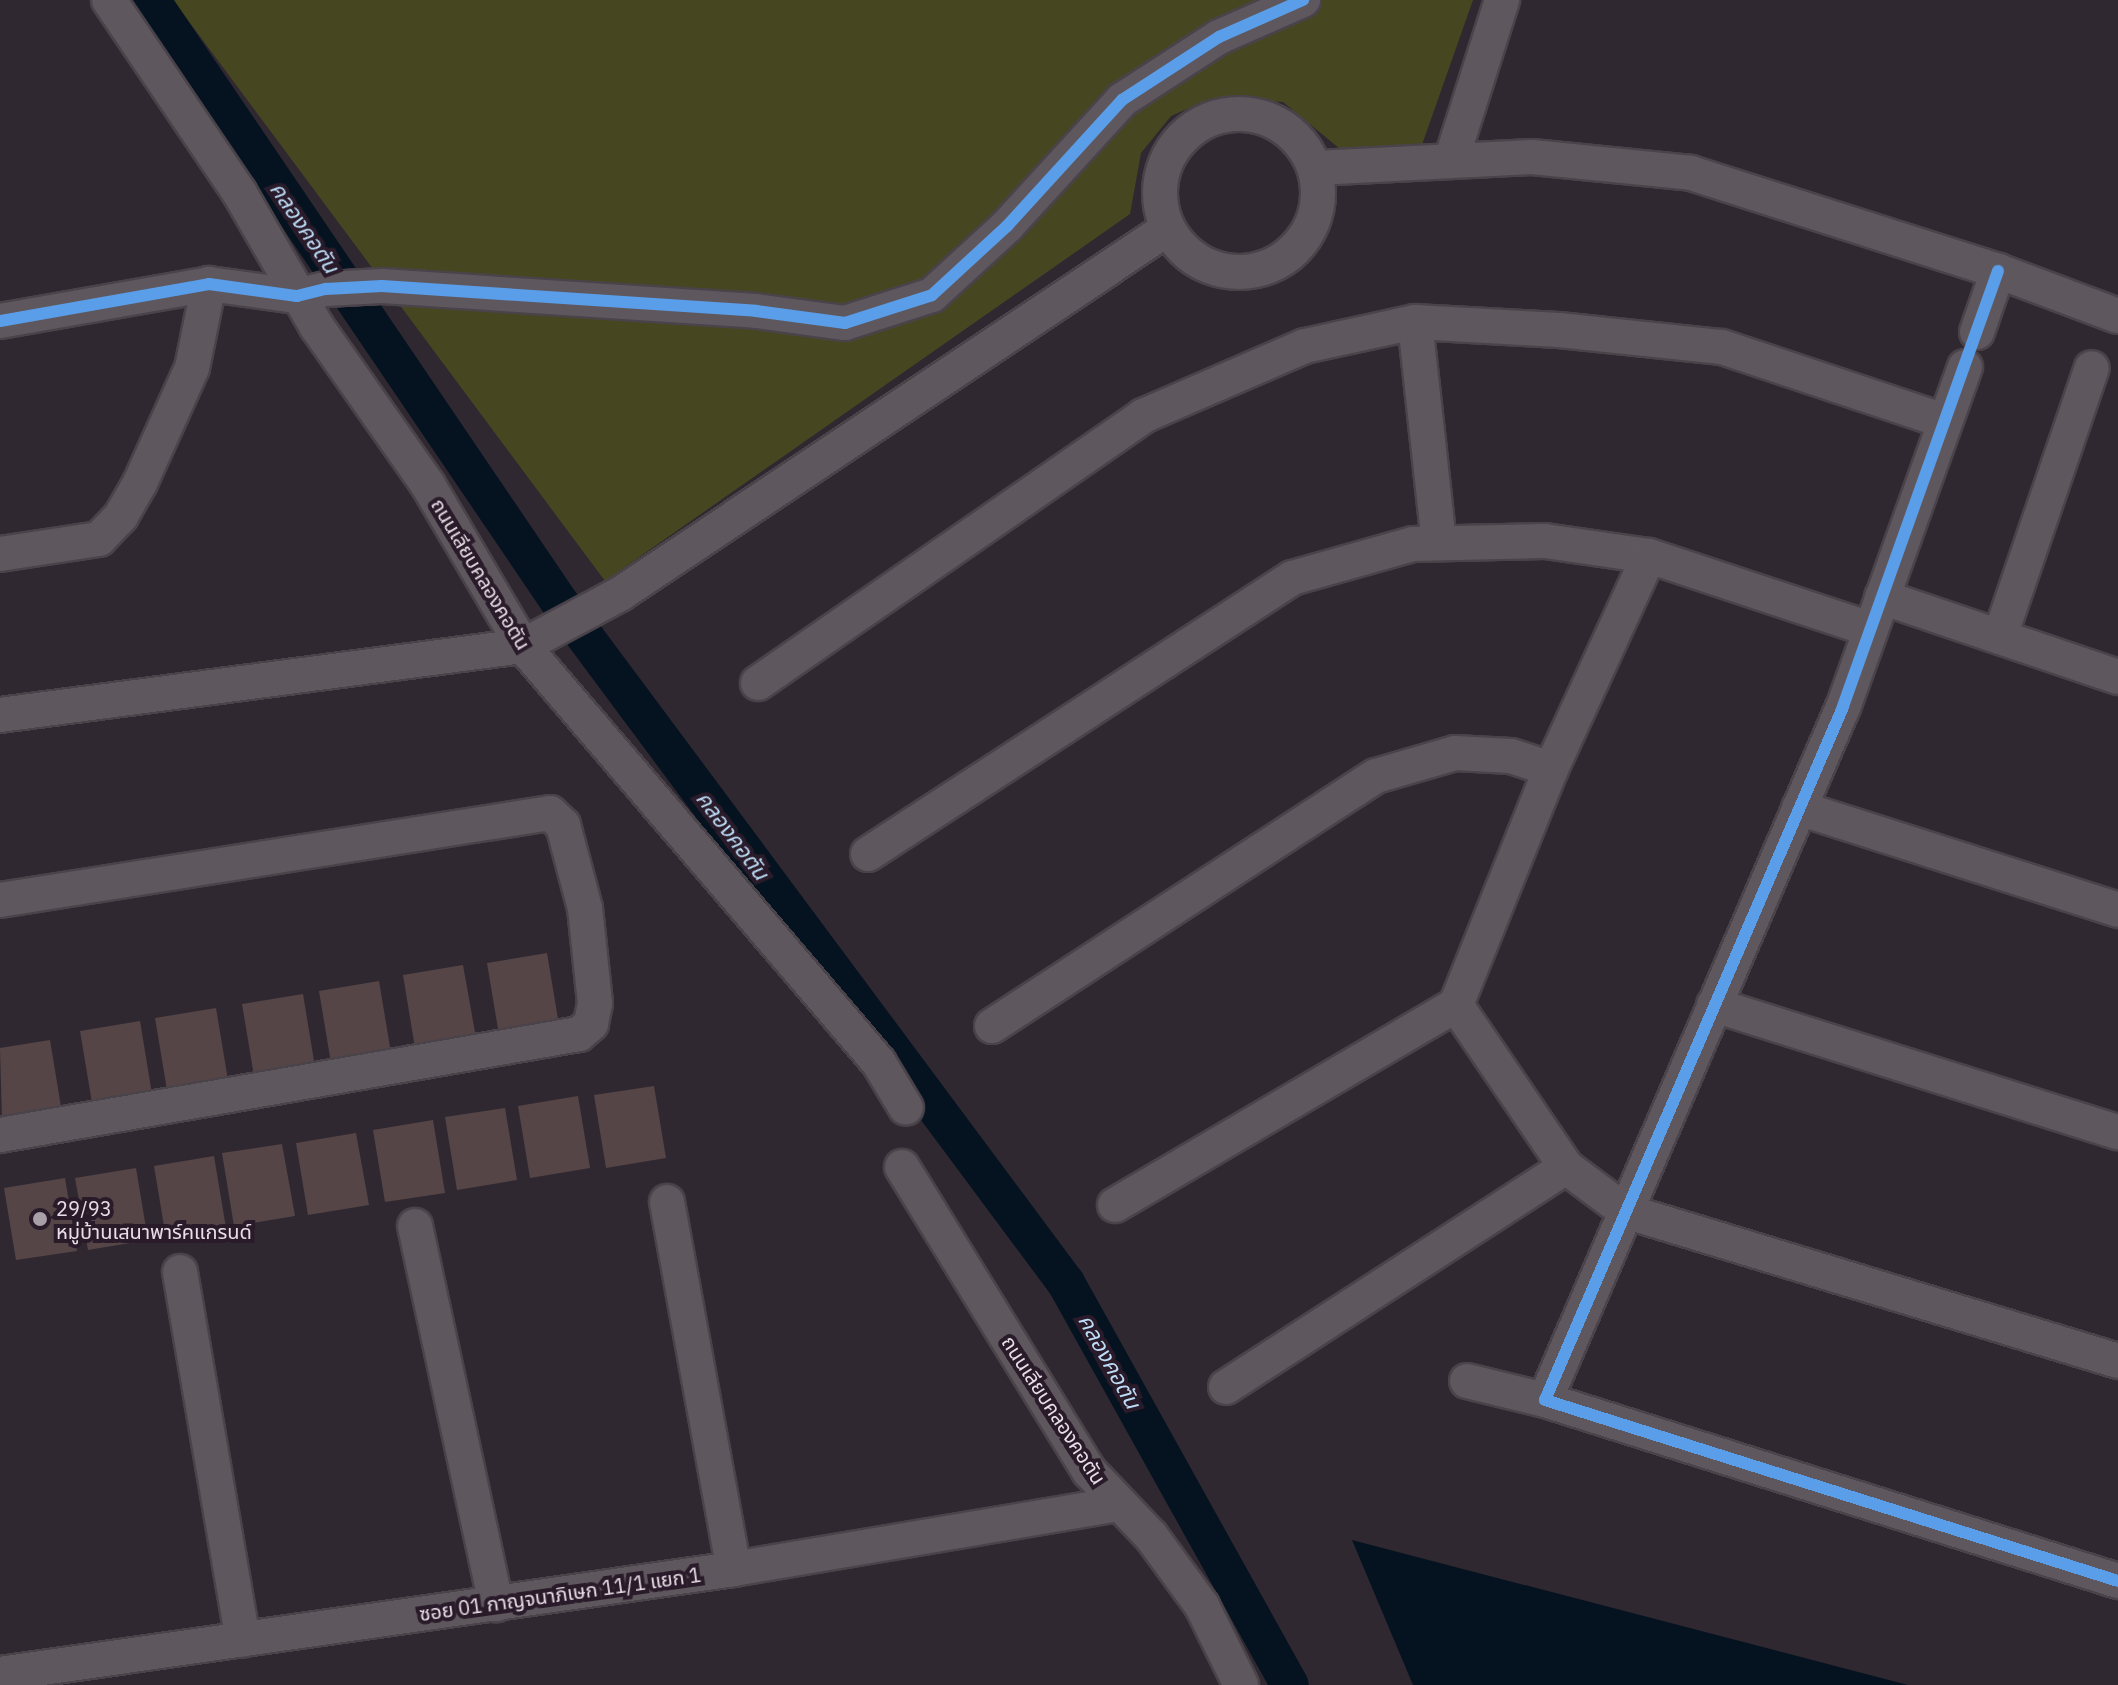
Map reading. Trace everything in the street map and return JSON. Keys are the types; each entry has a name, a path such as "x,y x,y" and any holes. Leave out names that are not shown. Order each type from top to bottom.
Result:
{"street":[{"name":"ถนนเลียบคลองคอตัน","path":"109,0 239,192 312,292 428,485 533,640 879,1063 906,1108"},
{"path":"0,321 209,284 312,292 382,286 756,311 845,323 932,295 1007,226 1122,100 1219,37 1303,0"},
{"path":"1451,161 1502,0"},
{"path":"1252,113 1292,132 1316,168 1320,203 1309,234 1285,260 1254,272 1219,271 1189,256 1167,229 1158,186 1173,145 1208,118 1252,113"},
{"path":"1316,168 1532,157 1691,173 1998,271 2118,316"},
{"path":"0,715 533,640 620,594 1167,229"},
{"path":"1977,332 1998,271"},
{"path":"0,554 99,539 121,516 140,483 192,368 209,284"},
{"path":"1415,322 1439,543"},
{"path":"758,683 1143,416 1305,346 1415,322 1559,330 1722,347 1945,421"},
{"path":"1545,1400 1843,707 1965,367"},
{"path":"2000,636 2092,368"},
{"path":"868,854 1292,578 1413,544 1545,541 1649,556 1876,613 2000,636 2118,677"},
{"path":"1115,1205 1456,1005 1551,769 1649,556"},
{"path":"992,1026 1376,776 1455,753 1511,756 1551,769"},
{"path":"1799,808 2118,910"},
{"path":"0,900 550,813 563,825 585,908 595,1003 591,1024 579,1034 0,1135"},
{"path":"1456,1005 1566,1167 1625,1211 2118,1361"},
{"path":"1714,1005 2118,1132"},
{"name":"ถนนเลียบคลองคอตัน","path":"902,1167 1089,1471 1117,1504 1151,1536 1202,1606 1241,1685"},
{"path":"1226,1387 1566,1167"},
{"path":"667,1202 734,1569"},
{"path":"415,1226 496,1604"},
{"path":"180,1272 243,1640"},
{"path":"1467,1381 1545,1400 2118,1581"},
{"name":"ซอย 01 กาญจนาภิเษก 11/1 แยก 1","path":"0,1674 734,1569 1117,1504"}],"shaded area":[{"path":"173,0 1473,0 1418,156 1345,153 1283,102 1212,98 1171,116 1141,153 1130,214 605,581"}],"water":[{"path":"1352,1540 1908,1685 1413,1685"}],"building":[{"path":"547,953 559,1025 499,1035 487,963"},
{"path":"463,965 476,1038 415,1048 403,975"},
{"path":"379,981 391,1053 331,1063 319,991"},
{"path":"303,994 315,1067 254,1076 242,1004"},
{"path":"216,1008 228,1080 167,1090 155,1018"},
{"path":"140,1021 152,1094 92,1103 80,1031"},
{"path":"50,1040 62,1113 2,1122 0,1048"},
{"path":"654,1086 666,1158 606,1168 594,1095"},
{"path":"578,1096 590,1168 530,1178 518,1106"},
{"path":"505,1108 517,1180 457,1190 445,1117"},
{"path":"433,1120 445,1193 385,1202 373,1130"},
{"path":"356,1133 369,1205 308,1215 296,1143"},
{"path":"282,1144 295,1216 234,1226 222,1153"},
{"path":"214,1156 226,1228 166,1238 154,1166"},
{"path":"136,1168 148,1240 88,1250 75,1178"},
{"name":"29/93 หมู่บ้านเสนาพาร์คแกรนด์","path":"65,1178 77,1251 16,1260 4,1188"}],"waterway":[{"name":"คลองคอตัน","path":"151,0 560,603 1066,1283 1290,1685"}],"cycle path":[{"path":"0,321 209,284 297,296 326,289 382,286 756,311 845,323 932,295 1007,226 1122,100 1219,37 1303,0"},
{"path":"1998,271 1843,707 1545,1400 2118,1581"}],"place":[{"name":"29/93 หมู่บ้านเสนาพาร์คแกรนด์","path":"40,1219"}]}
